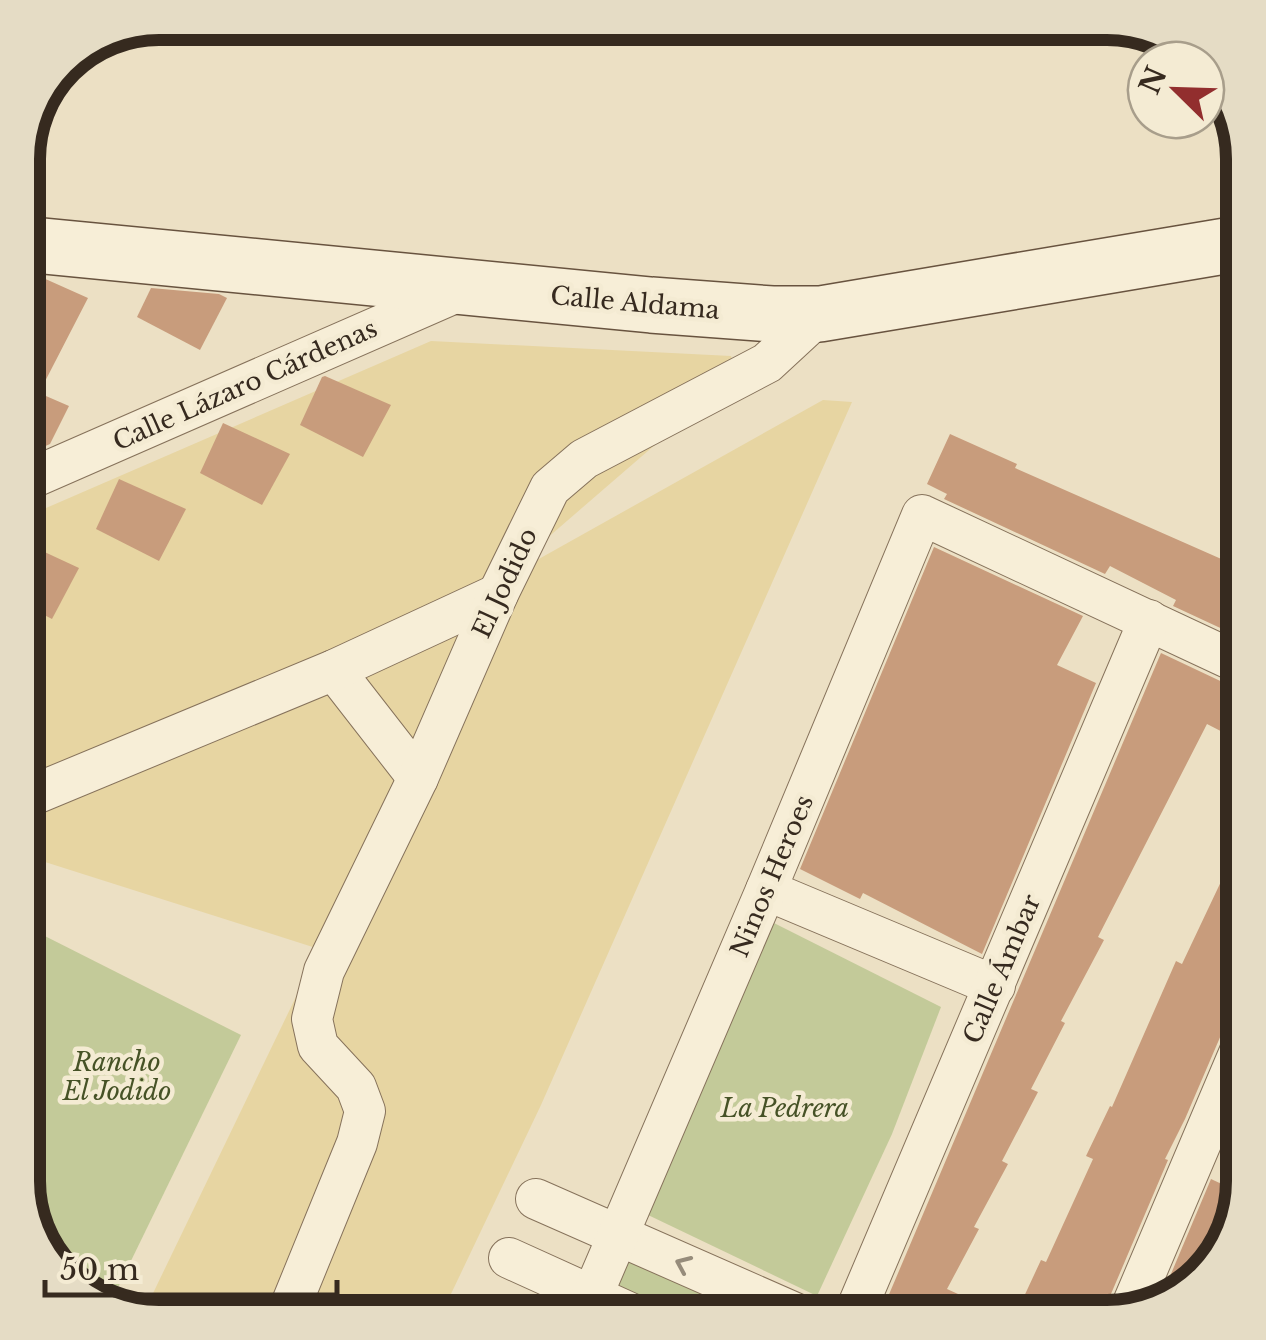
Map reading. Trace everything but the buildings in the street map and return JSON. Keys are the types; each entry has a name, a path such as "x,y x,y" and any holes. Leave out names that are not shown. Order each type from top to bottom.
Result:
{"main road":[{"name":"Calle Aldama","path":"40,246 772,314 820,314 1226,246"}],"street":[{"name":"Calle Lázaro Cárdenas","path":"40,475 467,288"},
{"name":"El Jodido","path":"293,1300 357,1143 364,1112 356,1087 318,1046 312,1019 324,971 418,778 498,594 550,488 584,458 767,363 820,314"},
{"name":"Ninos Heroes","path":"591,1300 922,515 1149,620"},
{"path":"40,792 334,670 498,594"},
{"path":"1149,620 1226,656"},
{"name":"Calle Ámbar","path":"861,1300 1149,620"},
{"path":"334,670 418,778"},
{"path":"766,890 995,986"},
{"path":"1136,1296 1226,1086"},
{"path":"536,1199 763,1300"},
{"path":"508,1258 577,1300"}],"green space":[{"name":"La Pedrera","path":"756,914 941,1007 892,1134 817,1296 623,1203"},
{"name":"Rancho El Jodido","path":"40,934 241,1035 116,1292 106,1288 69,1260 49,1227 42,1205"},
{"path":"605,1246 726,1300 625,1300 589,1285"}],"sand":[{"path":"431,341 731,356 737,374 494,584 823,400 852,402 541,1105 448,1300 150,1299 319,949 40,860 40,511"}]}
